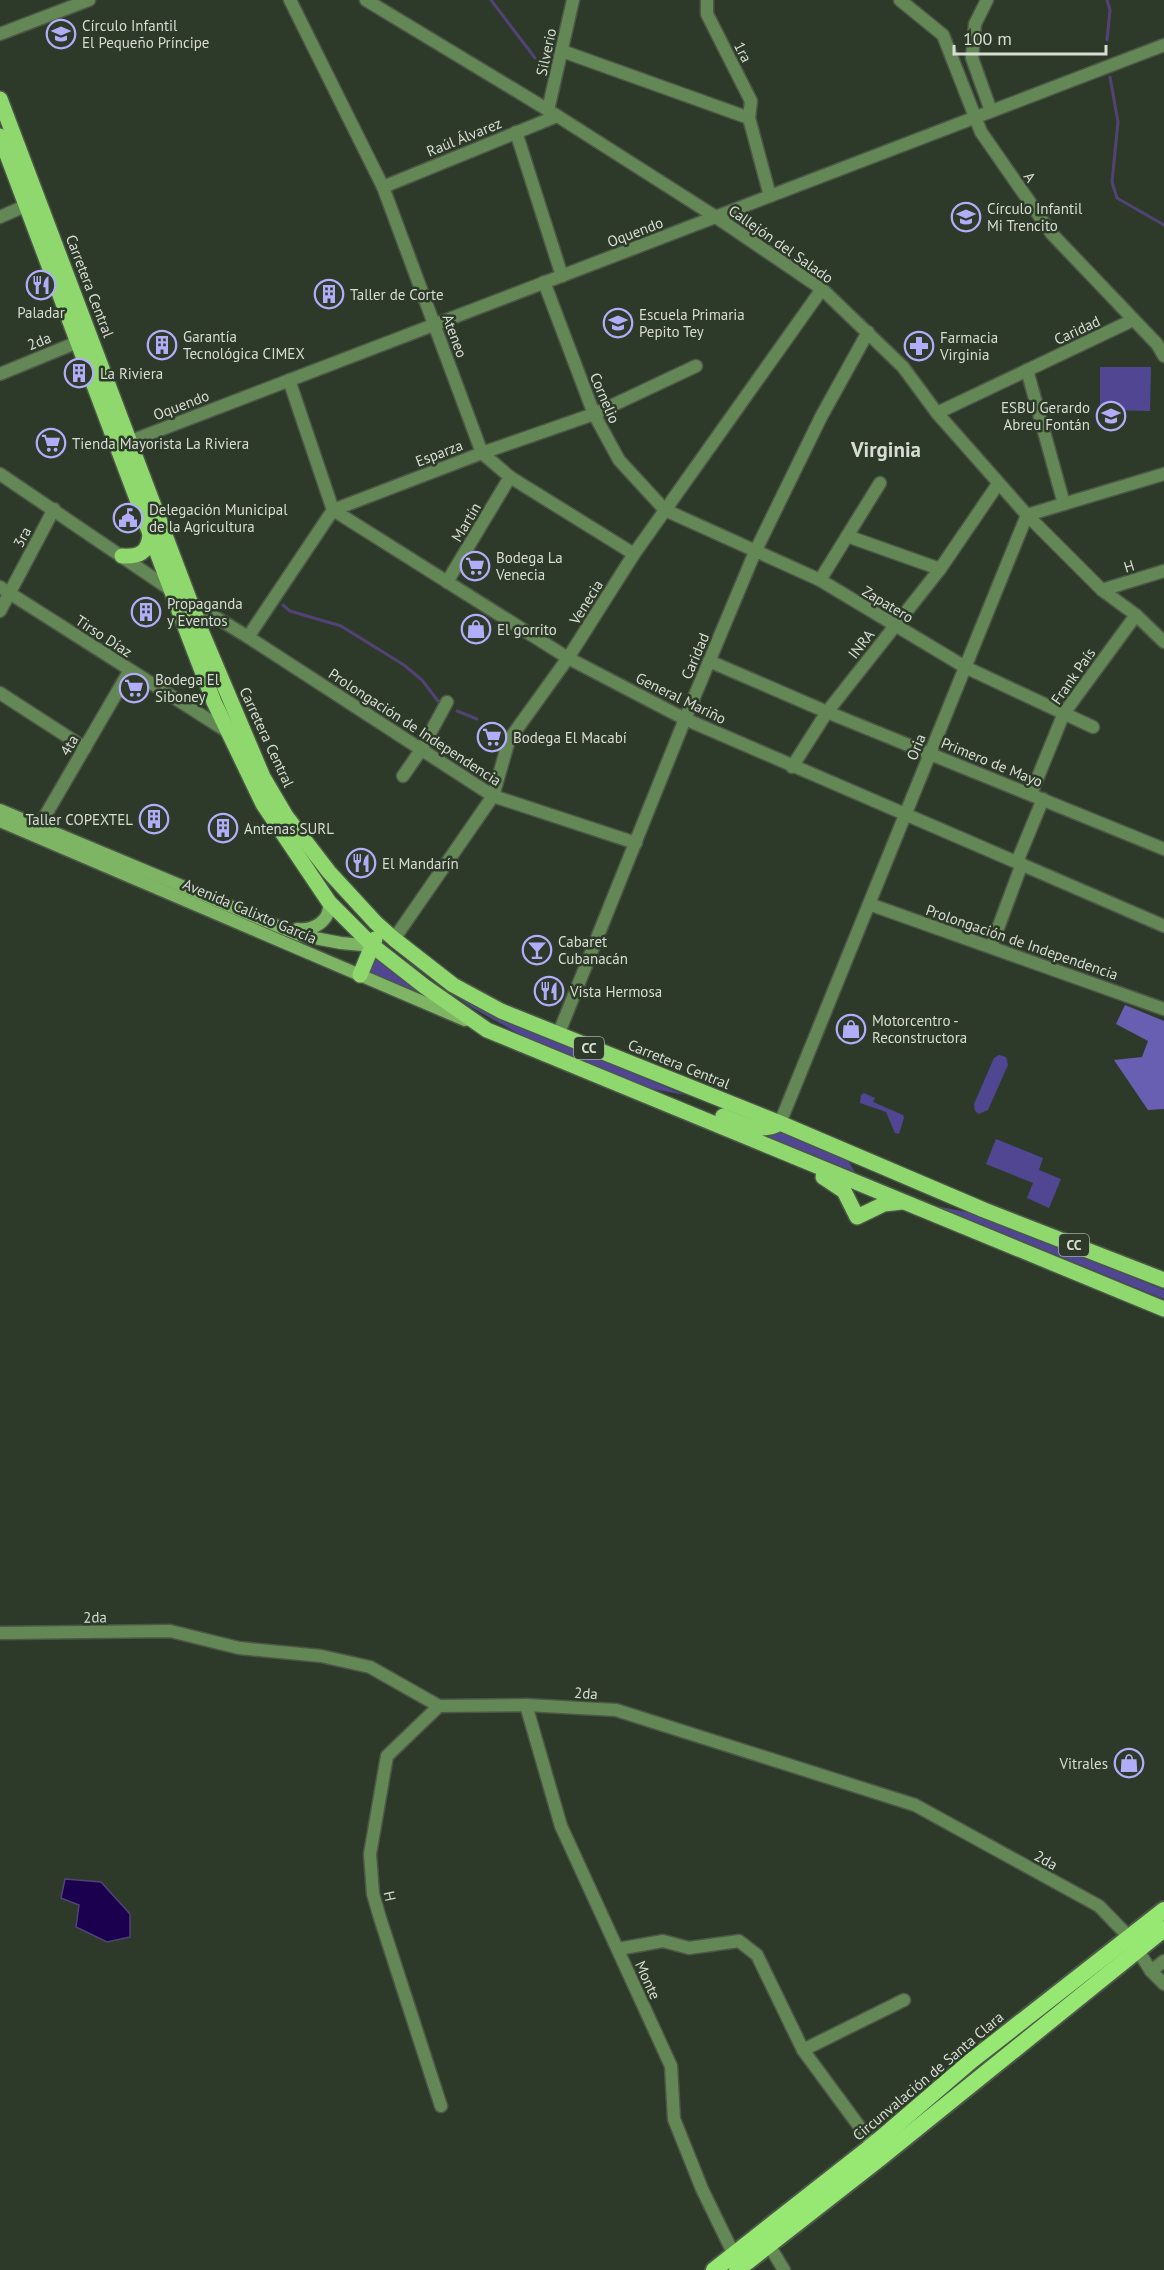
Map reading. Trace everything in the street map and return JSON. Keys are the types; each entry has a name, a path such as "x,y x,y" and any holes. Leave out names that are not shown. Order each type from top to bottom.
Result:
{"highway":[{"name":"Circunvalación de Santa Clara","path":"765,2239 879,2159 1133,1944 1164,1910"},
{"name":"Circunvalación de Santa Clara","path":"714,2270 737,2264 971,2061 1133,1944 1164,1929"}],"main road":[{"name":"Carretera Central","path":"0,99 32,203 156,532 190,602 195,635"},
{"name":"Carretera Central","path":"0,136 32,203"},
{"name":"Carretera Central","path":"156,532 171,590 195,635 221,699 263,777 269,801 286,816 329,872 376,923 453,985 501,1011 558,1035 780,1124 984,1210 1164,1280"},
{"path":"123,556 136,557 145,552 156,532"},
{"name":"Carretera Central","path":"221,699 228,732 315,882 329,902 373,946 424,986 487,1030 1164,1309"},
{"name":"Avenida Calixto García","path":"0,810 37,831 487,1030"},
{"name":"Avenida Calixto García","path":"0,821 37,831 299,935 341,944 373,946"},
{"path":"315,882 329,872"},
{"path":"278,927 304,930 314,928 322,923 327,915 330,909 329,902"},
{"path":"360,975 376,938 376,923"},
{"path":"373,946 401,951 453,985"},
{"path":"651,1097 695,1105 757,1128 767,1129 780,1124"},
{"path":"789,1155 799,1165 839,1186 849,1199 857,1217 884,1204 901,1202 909,1204"},
{"path":"875,1190 884,1167"}],"street":[{"path":"0,34 89,0"},
{"name":"Ateneo","path":"290,0 383,186 482,453 510,477 634,554"},
{"name":"Callejón del Salado","path":"366,0 553,113 716,217 822,289 903,367 937,413 1027,515 1102,590 1136,615 1164,642"},
{"name":"Silverio","path":"553,113 562,51 573,0"},
{"name":"1ra","path":"707,0 707,14 751,101 749,118 770,196"},
{"name":"A","path":"900,0 943,35 981,132 1052,234 1157,344 1164,356"},
{"path":"987,0 975,24 972,57 991,111"},
{"name":"Oquendo","path":"123,444 1164,45"},
{"path":"562,51 749,118"},
{"name":"Raúl Álvarez","path":"383,186 516,132 553,113"},
{"path":"516,132 562,276"},
{"path":"0,217 32,203"},
{"name":"Cornelio","path":"544,282 594,414 619,460 665,510"},
{"name":"Venecia","path":"394,939 493,796 509,740 568,658 634,554 822,289"},
{"name":"Caridad","path":"937,413 1133,320"},
{"name":"Caridad","path":"558,1035 755,552 821,417 868,332"},
{"name":"2da","path":"0,374 84,339"},
{"name":"Esparza","path":"333,510 482,453 594,414 696,366"},
{"path":"1027,370 1064,504"},
{"path":"248,637 333,510 289,380"},
{"name":"Prolongación de Independencia","path":"0,474 171,590 248,637 493,796 636,843"},
{"path":"1027,515 1164,474"},
{"name":"Martín","path":"447,582 510,477"},
{"path":"820,580 880,483"},
{"name":"INRA","path":"792,767 827,712 940,569 998,484"},
{"name":"3ra","path":"0,611 5,590 54,509"},
{"name":"General Mariño","path":"333,510 568,658 685,719 1164,926"},
{"name":"Zapatero","path":"665,510 820,580 965,667 1093,727"},
{"name":"Oria","path":"780,1124 1027,515"},
{"path":"848,536 940,569"},
{"name":"H","path":"1102,590 1164,571"},
{"name":"Tirso Díaz","path":"5,590 228,732"},
{"name":"Frank País","path":"1031,794 1064,713 1136,615"},
{"path":"195,635 213,621 223,622"},
{"name":"Primero de Mayo","path":"709,661 827,712 1164,849"},
{"name":"4ta","path":"37,831 130,670"},
{"path":"0,693 85,748"},
{"path":"192,710 221,699"},
{"path":"403,776 421,750 447,702"},
{"path":"991,947 1020,869 1018,857 1043,799"},
{"name":"Prolongación de Independencia","path":"869,904 1164,1009"},
{"name":"2da","path":"0,1633 170,1631 239,1648 321,1656 370,1666 439,1706 526,1705 616,1710 915,1805 1099,1906 1164,1984"},
{"name":"Monte","path":"526,1705 561,1826 670,2066 674,2119 702,2189 737,2264"},
{"name":"H","path":"439,1706 387,1756 370,1854 373,1894 441,2106"},
{"path":"618,1949 663,1941 689,1948 739,1941 757,1955 802,2050 873,2145"},
{"path":"1151,1971 1164,1961"},
{"path":"802,2050 904,2000"},
{"path":"765,2239 784,2270"}],"shaded area":[{"path":"1100,367 1151,367 1150,411 1100,410"},
{"path":"374,955 428,999 366,972"},
{"path":"399,956 487,1012 685,1095 647,1088 537,1044 471,1007"},
{"path":"1125,1005 1164,1021 1164,1109 1148,1110 1114,1060 1142,1057 1148,1041 1116,1024"},
{"path":"999,1055 1006,1057 1008,1065 988,1110 979,1114 975,1111 974,1104 994,1058"},
{"path":"864,1093 875,1098 873,1102 903,1115 899,1134 895,1133 886,1112 860,1103 861,1095"},
{"path":"782,1131 845,1156 855,1172 755,1132"},
{"path":"996,1139 1043,1158 1039,1170 1061,1179 1049,1208 1027,1198 1033,1183 986,1164"},
{"path":"936,1206 976,1214 1164,1290 1164,1299"},
{"path":"65,1879 101,1882 130,1914 130,1937 107,1942 76,1927 79,1905 61,1898"}],"waterway":[{"path":"491,0 535,58"},
{"path":"1107,0 1110,10 1107,40"},
{"path":"1110,77 1118,122 1112,182 1117,198 1164,225"},
{"path":"283,605 290,611 341,626 404,665 422,680 438,701"},
{"path":"457,711 477,719"}],"place":[{"name":"Círculo Infantil El Pequeño Príncipe","path":"61,34"},
{"name":"Círculo Infantil Mi Trencito","path":"966,217"},
{"name":"Paladar","path":"41,285"},
{"name":"Taller de Corte","path":"329,294"},
{"name":"Escuela Primaria Pepito Tey","path":"618,323"},
{"name":"Garantía Tecnológica CIMEX","path":"162,345"},
{"name":"Farmacia Virginia","path":"919,346"},
{"name":"La Riviera","path":"79,373"},
{"name":"ESBU Gerardo Abreu Fontán","path":"1111,416"},
{"name":"Tienda Mayorista La Riviera","path":"51,443"},
{"name":"Delegación Municipal de la Agricultura","path":"128,518"},
{"name":"Bodega La Venecia","path":"475,566"},
{"name":"Propaganda y Eventos","path":"146,612"},
{"name":"El gorrito","path":"476,629"},
{"name":"Bodega El Siboney","path":"134,688"},
{"name":"Bodega El Macabí","path":"492,737"},
{"name":"Taller COPEXTEL","path":"154,819"},
{"name":"Antenas SURL","path":"223,828"},
{"name":"El Mandarín","path":"361,863"},
{"name":"Cabaret Cubanacán","path":"537,950"},
{"name":"Vista Hermosa","path":"549,991"},
{"name":"Motorcentro - Reconstructora","path":"851,1029"},
{"name":"Vitrales","path":"1129,1763"}],"district":[{"name":"Virginia","path":"886,449"}]}
